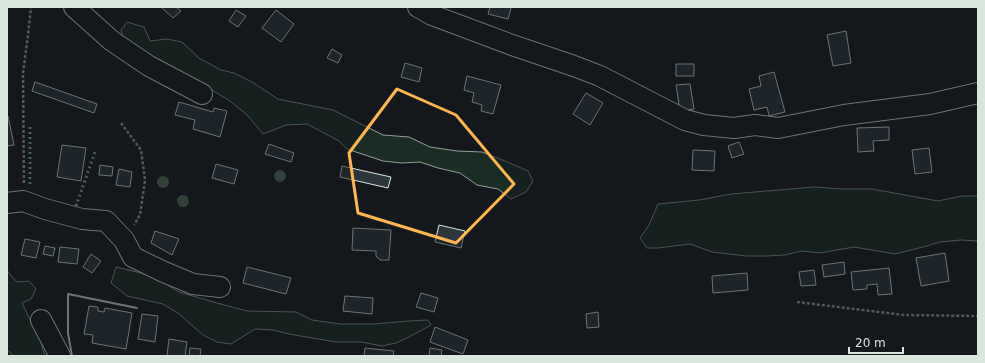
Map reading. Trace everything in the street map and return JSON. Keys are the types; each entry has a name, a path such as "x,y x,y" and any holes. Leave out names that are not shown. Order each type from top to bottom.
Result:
{"street":[{"path":"74,7 112,41 149,66 202,94"},
{"path":"418,7 432,15 600,76 685,120 704,125 734,128 755,125 778,128 844,115 930,104 978,93"},
{"path":"15,202 82,219 106,221 124,240 133,257 193,284 220,287"},
{"path":"42,320 60,356"}],"path":[{"path":"15,202 24,174 22,73 31,7"},
{"path":"121,123 141,150 145,180 140,215 124,240"},
{"path":"796,302 904,315 978,316"}],"highlighted area":[{"path":"397,89 456,115 514,184 456,243 358,213 349,153"}],"green space":[{"path":"127,22 144,27 150,41 167,39 182,42 199,58 221,70 234,73 252,82 278,99 333,110 383,135 409,137 430,147 457,151 482,152 528,171 533,181 526,192 511,199 498,189 477,185 460,173 420,162 402,163 383,161 347,149 339,141 307,124 286,125 263,134 247,115 230,101 212,90 194,90 125,49 121,30"},
{"path":"814,187 872,189 938,201 962,196 978,196 978,241 961,240 940,242 895,254 854,247 820,253 802,251 785,255 746,256 712,252 690,244 647,248 640,238 649,225 658,204 699,200 731,194"},
{"path":"7,267 8,272 17,282 29,281 36,289 31,299 22,303 40,340 45,356 14,356 7,350"},
{"path":"116,267 145,274 179,292 247,311 296,312 312,320 340,324 374,324 428,320 431,325 396,343 382,346 361,342 336,342 273,330 255,329 231,344 217,342 203,335 179,314 163,304 127,296 111,283"}],"building":[{"path":"161,7 176,7 181,11 173,18"},
{"path":"490,7 511,8 508,19 488,14"},
{"path":"236,10 246,16 238,27 229,21"},
{"path":"276,10 294,24 281,42 262,28"},
{"path":"846,31 851,63 833,66 827,35"},
{"path":"332,49 342,55 338,63 327,58"},
{"path":"405,63 422,68 419,82 401,77"},
{"path":"676,64 694,64 694,76 676,76"},
{"path":"774,72 785,112 769,116 767,107 754,110 749,89 761,86 759,76"},
{"path":"467,76 501,85 493,114 481,111 482,105 472,102 474,93 464,90"},
{"path":"35,82 97,104 94,113 32,91"},
{"path":"690,84 694,109 680,111 676,85"},
{"path":"586,93 603,103 590,125 573,114"},
{"path":"179,102 213,112 214,108 227,111 220,137 193,129 195,120 175,115"},
{"path":"7,116 14,145 7,146"},
{"path":"889,127 889,140 873,141 874,151 858,152 857,128"},
{"path":"739,142 744,154 732,158 728,146"},
{"path":"269,144 294,153 291,162 265,154"},
{"path":"62,145 86,148 81,181 57,177"},
{"path":"929,148 932,172 915,174 912,150"},
{"path":"693,150 715,151 714,171 692,170"},
{"path":"216,164 238,170 234,184 212,178"},
{"path":"100,165 113,167 112,176 99,175"},
{"path":"342,166 391,177 388,188 340,177"},
{"path":"119,169 132,172 130,187 116,185"},
{"path":"439,225 465,231 461,248 435,242"},
{"path":"353,228 391,230 389,260 380,260 376,256 376,251 352,250"},
{"path":"155,231 179,239 172,255 151,243"},
{"path":"25,239 40,242 36,258 21,255"},
{"path":"45,246 55,248 53,256 43,254"},
{"path":"60,247 79,249 77,264 58,262"},
{"path":"945,253 949,281 921,286 916,258"},
{"path":"91,254 101,261 92,273 83,267"},
{"path":"844,262 845,274 824,277 822,265"},
{"path":"247,267 291,278 286,294 243,283"},
{"path":"889,268 892,294 878,295 877,284 867,285 867,289 853,290 851,272"},
{"path":"814,270 816,285 801,286 799,272"},
{"path":"747,273 748,290 713,293 712,276"},
{"path":"421,293 438,298 434,312 416,307"},
{"path":"345,296 373,298 372,314 343,311"},
{"path":"89,306 98,307 98,311 104,312 105,308 132,313 126,349 92,343 93,335 84,334"},
{"path":"598,312 599,327 587,328 586,314"},
{"path":"142,314 158,316 155,342 138,339"},
{"path":"435,327 468,340 463,354 430,342"},
{"path":"169,339 187,342 185,356 167,356"},
{"path":"190,348 201,349 200,356 189,356"},
{"path":"365,348 394,351 393,356 364,356"},
{"path":"430,348 442,350 441,356 429,356"}],"hedge":[{"path":"30,127 30,185"},
{"path":"76,206 95,152"}],"wall":[{"path":"72,356 68,333 68,294 137,308"}]}
